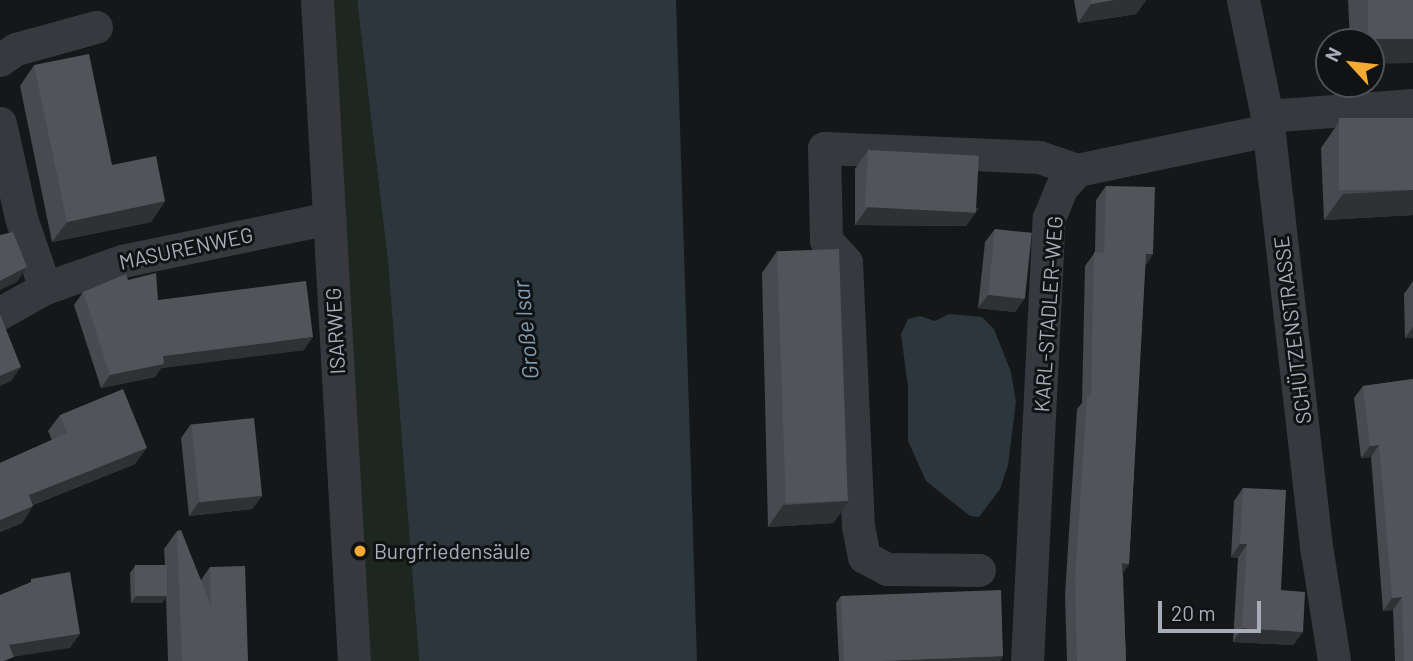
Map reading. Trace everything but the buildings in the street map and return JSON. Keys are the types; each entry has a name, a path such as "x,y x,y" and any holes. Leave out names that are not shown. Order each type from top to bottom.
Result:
{"street":[{"name":"ISARWEG","path":"317,0 354,661"},
{"name":"SCHÜTZENSTRASSE","path":"1243,0 1268,123 1317,552 1334,661"},
{"path":"0,60 16,49 96,27"},
{"path":"979,570 887,569 864,557 846,262 826,240 824,148 1039,157 1077,170 1268,123 1413,105"},
{"path":"0,123 21,218 45,288"},
{"name":"KARL-STADLER-WEG","path":"1027,661 1049,218 1061,188 1077,170"},
{"name":"MASURENWEG","path":"0,313 45,288 122,261 180,258 330,218"}],"shaded area":[{"path":"329,0 357,0 388,262 419,661 367,661"}],"water":[{"name":"Große Isar","path":"357,0 676,0 697,661 419,661 388,262"},
{"path":"949,314 982,317 994,329 1011,372 1016,402 1008,465 1000,489 979,517 970,516 926,481 908,441 908,387 901,334 908,319 920,316 935,321"}],"place":[{"name":"Burgfriedensäule","path":"360,551"}]}
